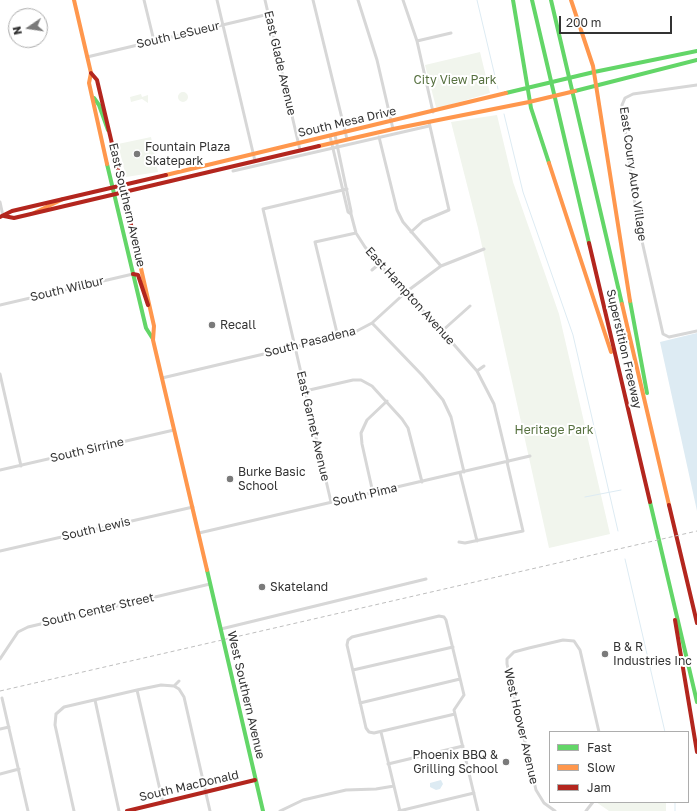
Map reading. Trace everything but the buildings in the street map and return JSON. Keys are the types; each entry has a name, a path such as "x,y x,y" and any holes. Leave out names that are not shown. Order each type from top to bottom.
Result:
{"main road":[{"name":"East Southern Avenue","path":"74,0 91,73 90,83 92,96 112,187 146,328 153,340 210,584"},
{"path":"513,0 526,88 623,388"},
{"name":"Superstition Freeway","path":"532,0 697,702"},
{"name":"Superstition Freeway","path":"551,0 697,623"},
{"path":"572,0 594,72 624,268 659,458"},
{"name":"South Mesa Drive","path":"2,217 12,211 122,184 345,133 594,72 697,50"},
{"name":"South Mesa Drive","path":"2,217 14,218 34,214 347,139 393,129 429,124 530,102 697,60"},
{"name":"East Southern Avenue","path":"91,73 97,80 110,132 150,306 154,326 153,340"},
{"path":"92,96 99,105 106,128 110,132"},
{"path":"34,214 38,210 59,202 65,198"},
{"path":"133,274 138,276 140,279 146,302 150,306"},
{"path":"664,557 697,752"},
{"name":"West Southern Avenue","path":"210,584 263,811"},
{"name":"South MacDonald","path":"127,811 255,780"}],"street":[{"path":"144,0 154,41"},
{"path":"217,0 255,161"},
{"name":"East Glade Avenue","path":"265,0 300,150"},
{"path":"313,0 347,139"},
{"path":"358,0 377,60 393,129"},
{"path":"404,0 417,41 433,112"},
{"name":"South LeSueur","path":"87,57 269,14"},
{"path":"417,41 451,32"},
{"name":"East Coury Auto Village","path":"697,85 633,94 625,98 622,105 637,219 663,334 668,337 697,331"},
{"path":"411,232 423,221 449,210 429,124"},
{"name":"South Mesa Drive","path":"233,171 429,124"},
{"name":"East Hampton Avenue","path":"335,135 352,211 350,214"},
{"name":"East Hampton Avenue","path":"330,136 348,212 356,233 365,248 442,331 477,372 494,404 523,531 477,541"},
{"path":"379,137 394,203 403,222 441,266"},
{"path":"343,190 347,189"},
{"name":"East Garnet Avenue","path":"331,502 263,209 343,190"},
{"path":"0,202 2,217"},
{"path":"338,337 315,242 356,233"},
{"name":"South Pasadena","path":"162,378 353,333 372,323 406,292 441,266 484,249"},
{"path":"372,270 379,264"},
{"name":"South Wilbur","path":"0,305 133,274"},
{"path":"442,331 470,306"},
{"path":"372,323 422,375 443,400 452,421 477,541 459,542"},
{"path":"477,372 484,366"},
{"path":"0,374 21,466"},
{"path":"305,391 358,380 372,386 387,401 408,428 422,482"},
{"path":"373,492 362,444 361,433 367,420 387,401"},
{"name":"South Sirrine","path":"0,470 174,430"},
{"name":"South Pima","path":"199,533 530,456"},
{"name":"South Lewis","path":"0,551 193,507"},
{"path":"221,629 426,579"},
{"name":"South Center Street","path":"0,659 18,632 28,627 210,584"},
{"path":"455,714 381,732 369,732 360,703 347,645 348,640 352,637 439,616 444,617 453,647 464,695 454,710 455,714 463,746 478,811"},
{"name":"West Hoover Avenue","path":"554,811 544,803 536,790 507,664 507,658 514,652 564,639 574,640 580,650 599,731"},
{"path":"353,670 453,647"},
{"path":"360,703 460,679"},
{"path":"174,686 179,681"},
{"path":"74,811 54,725 56,714 64,707 161,685 174,686 179,689 184,697 210,811"},
{"path":"137,690 163,803"},
{"path":"2,698 28,811"},
{"path":"95,700 119,811"},
{"path":"52,711 56,714"},
{"path":"0,729 9,727"},
{"path":"381,732 400,811 474,793"},
{"path":"388,764 463,746"},
{"path":"0,774 19,769"},
{"path":"280,811 303,800 346,790 376,789 394,786"},
{"path":"586,811 592,803"}],"green space":[{"name":"City View Park","path":"480,52 490,93 439,108 436,107 425,65"},
{"path":"181,92 185,92 187,93 187,101 181,102 178,99 178,95"},
{"path":"141,94 142,97 148,95 148,103 142,99 131,102 130,97"},
{"name":"Heritage Park","path":"497,115 513,182 559,314 610,534 549,548 478,228 451,122"},
{"name":"Fountain Plaza Skatepark","path":"151,137 158,172 126,177 118,144"},
{"path":"597,803 666,803 666,811 609,811"}],"shaded area":[{"path":"697,333 697,511 660,342"},
{"path":"438,766 440,772 427,774 427,769"},
{"path":"441,780 443,784 440,789 436,790 430,787 430,783"}],"waterway":[{"path":"477,0 498,89"},
{"path":"504,114 523,192 573,335 618,531"},
{"path":"585,497 621,490"},
{"path":"625,559 665,731"},
{"path":"675,803 675,811"}],"railway":[{"path":"0,691 697,531"}],"traffic: fast":[{"path":"513,0 531,108 549,163"},
{"path":"532,0 589,243"},
{"path":"551,0 622,304"},
{"path":"506,93 594,72 697,51"},
{"path":"575,91 697,60"},
{"path":"94,98 99,105 108,130"},
{"path":"107,164 146,328 153,339"},
{"path":"630,301 647,393"},
{"path":"650,502 697,702"},
{"path":"207,570 263,811"}],"traffic: slow":[{"path":"74,0 91,73 89,83 107,164"},
{"path":"571,0 593,66 630,301"},
{"path":"319,146 575,91"},
{"path":"166,175 506,93"},
{"path":"549,163 611,352"},
{"path":"34,213 63,199"},
{"path":"133,233 154,326 153,340 207,570"},
{"path":"622,304 669,505"}],"traffic: jam":[{"path":"91,73 97,80 133,233"},
{"path":"4,216 14,218 319,146"},
{"path":"0,217 12,211 166,175"},
{"path":"589,243 650,502"},
{"path":"133,274 138,275 148,305"},
{"path":"669,505 697,623"},
{"path":"675,620 697,752"},
{"path":"127,811 255,780"}],"place":[{"name":"Fountain Plaza Skatepark","path":"137,154"},
{"name":"Recall","path":"212,325"},
{"name":"Burke Basic School","path":"230,479"},
{"name":"Skateland","path":"262,587"},
{"name":"B & R Industries Inc","path":"605,654"},
{"name":"Phoenix BBQ & Grilling School","path":"506,762"}]}
